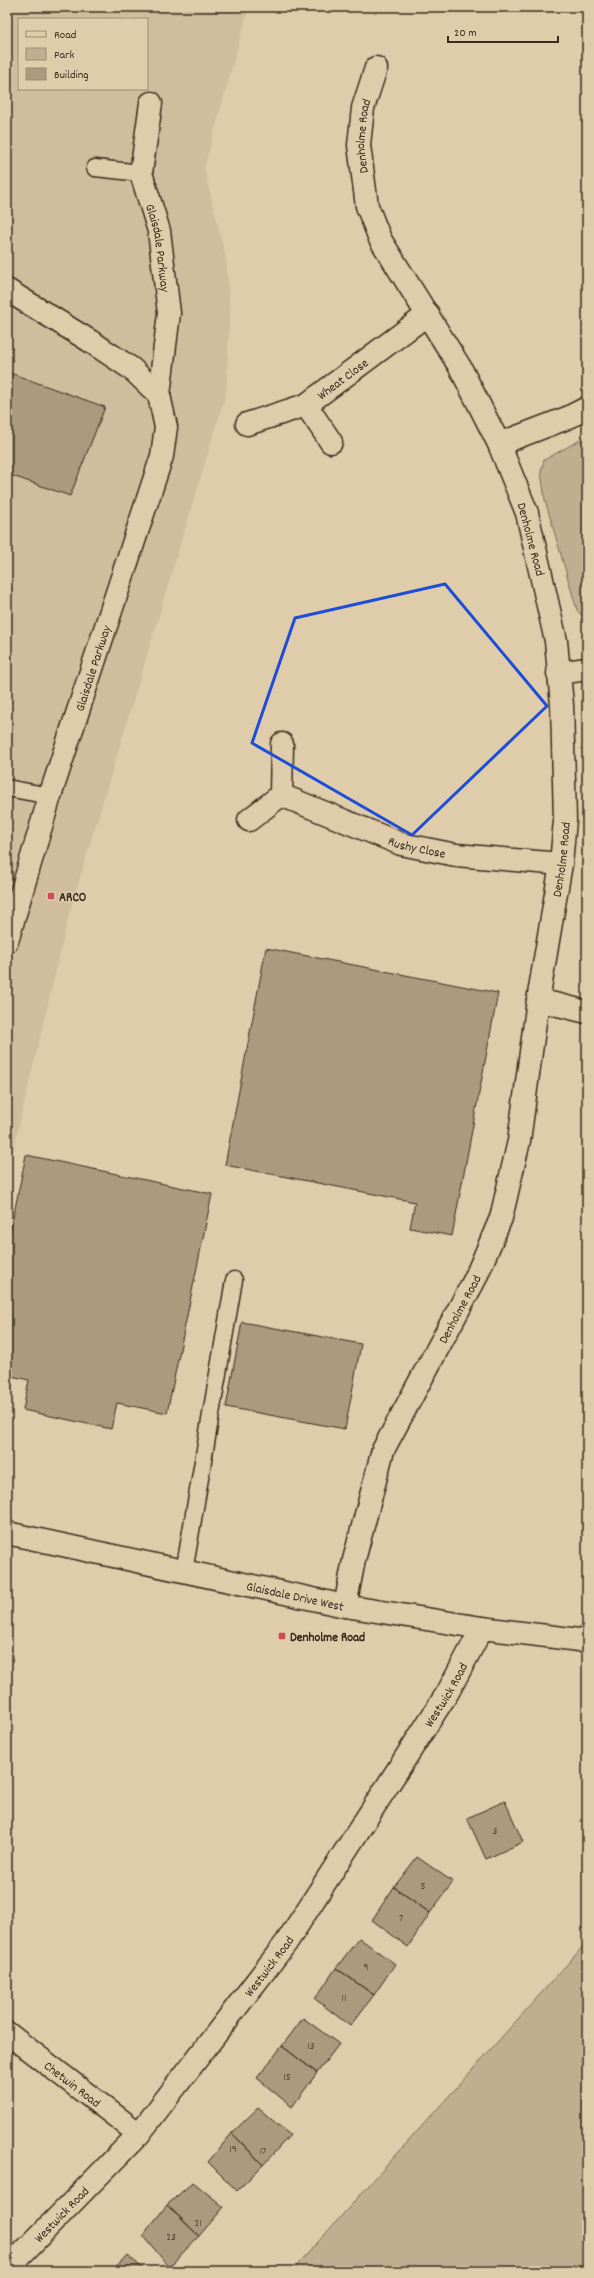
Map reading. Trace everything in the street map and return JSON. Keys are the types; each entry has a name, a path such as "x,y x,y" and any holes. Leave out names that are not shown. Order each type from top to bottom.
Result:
{"street":[{"name":"Denholme Road","path":"345,1606 354,1560 383,1450 475,1279 501,1218 519,1141 538,1000 561,864 565,820 565,763 556,641 527,513 498,444 460,366 380,239 367,206 359,145 363,108 376,68"},
{"name":"Glaisdale Parkway","path":"7,941 50,796 162,456 166,427 159,395 168,314 159,231 141,173 151,103"},
{"path":"7,290 90,341 132,369 159,395"},
{"name":"Wheat Close","path":"247,424 306,405 428,314"},
{"path":"306,405 331,442"},
{"path":"498,444 567,418 587,408"},
{"path":"558,673 587,669"},
{"path":"250,820 281,795 282,744"},
{"name":"Rushy Close","path":"281,795 401,844 456,855 561,864"},
{"path":"538,1000 587,1012"},
{"name":"Glaisdale Drive West","path":"7,1533 345,1606 482,1628 587,1641"},
{"name":"Westwick Road","path":"7,2269 139,2134 286,1943 448,1692 482,1628"},
{"name":"Chetwin Road","path":"7,2033 139,2134"}],"lane":[{"path":"95,168 141,173"},
{"path":"7,788 50,796"},
{"path":"184,1572 234,1280"}],"highlighted area":[{"path":"445,584 547,706 412,835 252,743 295,618"}],"shaded area":[{"path":"7,7 249,7 204,168 226,259 230,309 226,393 70,911 7,1176"}],"green space":[{"path":"587,436 587,622 577,610 545,500 541,472 544,460"},
{"path":"587,1942 587,2271 292,2271"}],"building":[{"path":"7,7 14,7 7,17"},
{"path":"7,372 105,407 70,496 7,474"},
{"path":"266,948 498,993 452,1236 410,1228 415,1202 225,1165"},
{"path":"26,1155 212,1194 167,1413 117,1403 111,1429 23,1410 29,1380 7,1375 7,1247"},
{"path":"242,1322 361,1344 345,1429 226,1407"},
{"path":"505,1801 523,1842 486,1859 467,1818"},
{"path":"417,1857 453,1882 430,1913 394,1887"},
{"path":"394,1887 430,1913 408,1947 372,1920"},
{"path":"359,1938 395,1964 374,1995 336,1968"},
{"path":"336,1968 374,1995 350,2026 315,1999"},
{"path":"303,2018 339,2044 317,2073 282,2046"},
{"path":"282,2046 317,2073 292,2107 257,2078"},
{"path":"258,2108 290,2135 263,2165 232,2133"},
{"path":"232,2133 263,2165 237,2191 208,2162"},
{"path":"193,2182 224,2207 199,2236 167,2205"},
{"path":"167,2205 199,2236 169,2267 143,2235"},
{"path":"127,2255 146,2271 112,2271"}],"place":[{"name":"ARCO","path":"51,896"},
{"name":"Denholme Road","path":"282,1636"}]}
